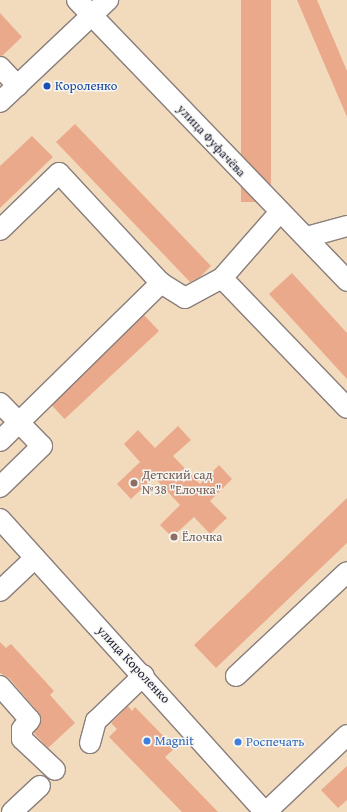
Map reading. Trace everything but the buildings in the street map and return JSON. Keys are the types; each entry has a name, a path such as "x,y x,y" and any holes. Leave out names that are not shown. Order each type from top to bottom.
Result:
{"street":[{"name":"улица Фуфачёва","path":"77,0 279,213 307,237 347,281"},
{"path":"0,102 108,0"},
{"path":"0,67 18,86"},
{"path":"0,230 59,173 161,283 185,298 222,278 279,213"},
{"path":"307,237 347,226"},
{"path":"222,278 347,408"},
{"path":"0,441 161,283"},
{"path":"0,403 42,446 0,487"},
{"name":"улица Короленко","path":"0,519 144,675 265,812"},
{"path":"0,591 36,558"},
{"path":"236,676 347,572"},
{"path":"90,743 96,721 144,675"},
{"path":"0,686 30,720 22,729 22,738 55,770"},
{"path":"265,812 347,735"},
{"path":"12,812 40,786"}],"place":[{"name":"Короленко","path":"47,86"},
{"name":"Детский сад №38 \"Елочка\"","path":"134,483"},
{"name":"Ёлочка","path":"174,537"},
{"name":"Magnit","path":"147,741"},
{"name":"Роспечать","path":"238,742"}]}
